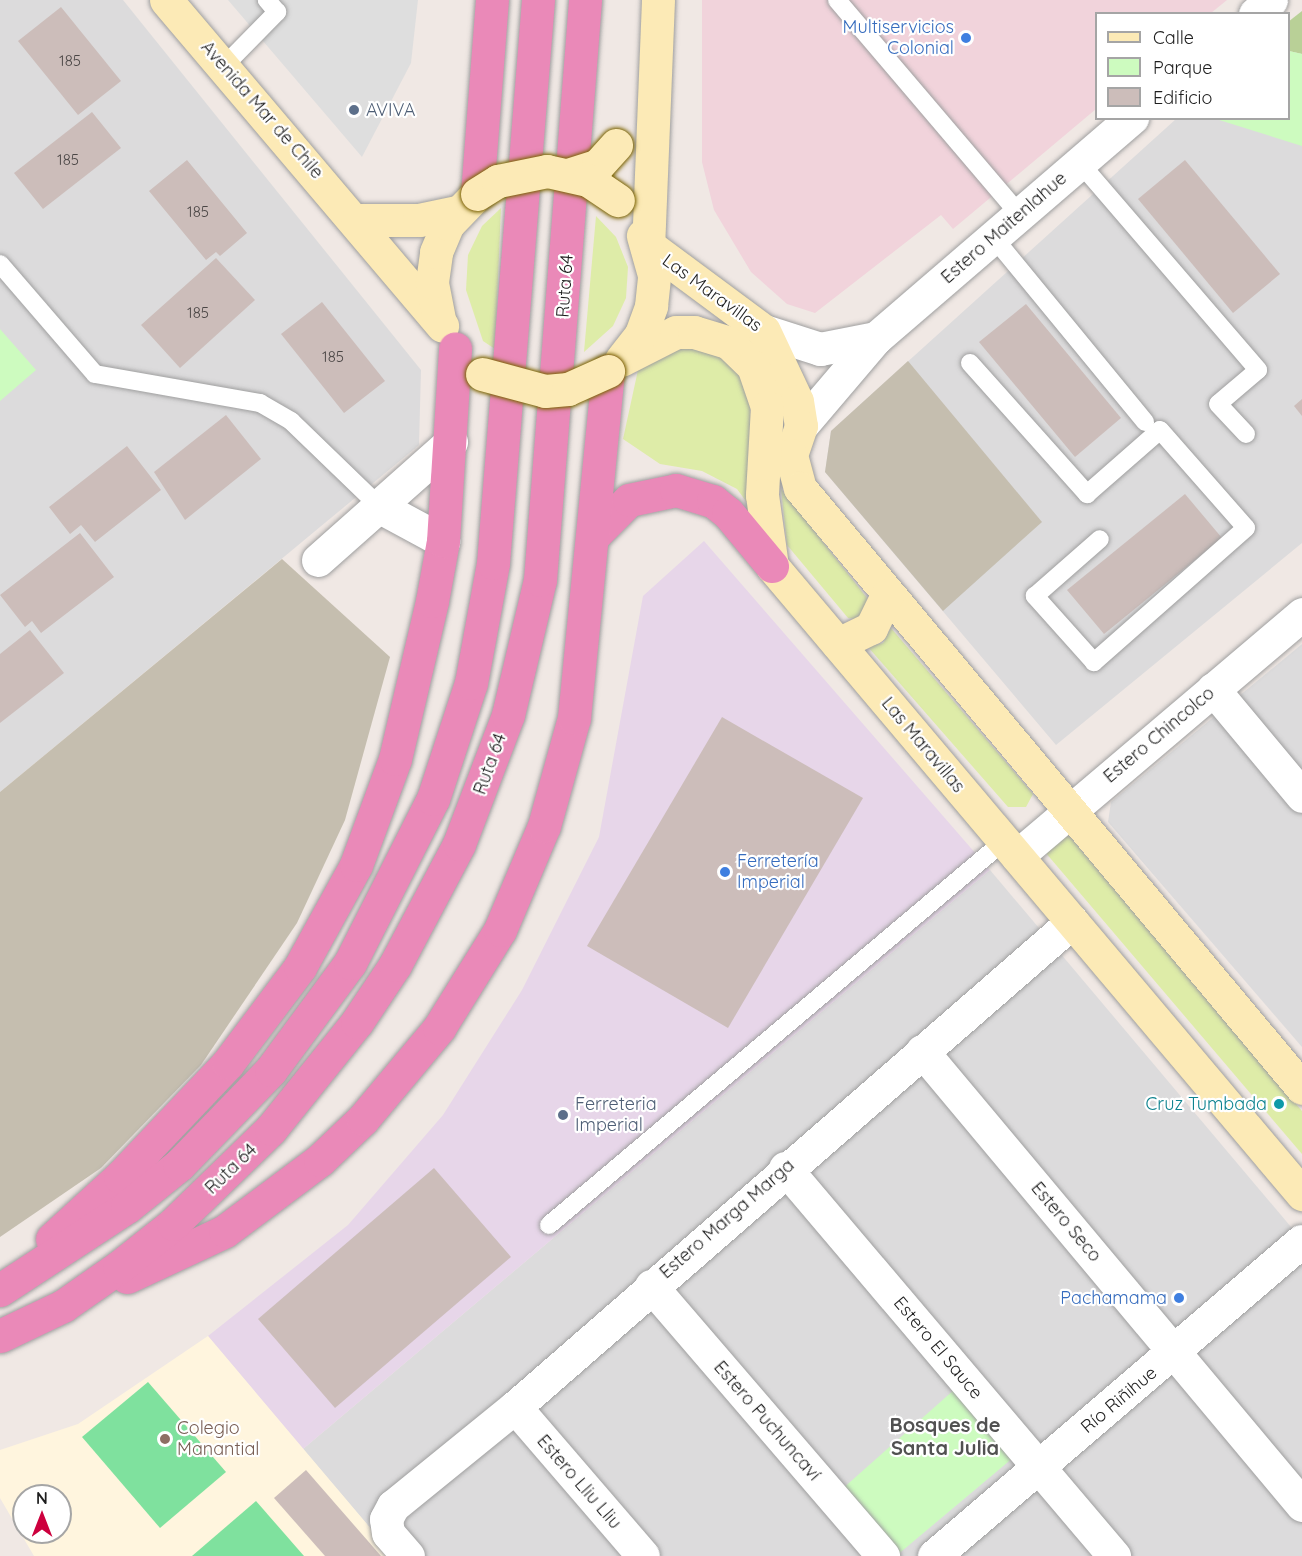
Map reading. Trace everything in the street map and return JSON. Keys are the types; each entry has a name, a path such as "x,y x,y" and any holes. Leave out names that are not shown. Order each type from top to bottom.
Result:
{"highway":[{"path":"467,203 492,0"},
{"path":"0,1289 127,1207 195,1149 271,1070 350,963 433,799 471,683 493,563 538,0"},
{"name":"Ruta 64","path":"0,1336 63,1306 173,1224 271,1129 316,1077 395,965 449,865 485,780 526,648 549,512 585,0"},
{"path":"0,1289 120,1177 220,1071 300,967 356,865 392,770 443,541 451,442 449,337"},
{"path":"63,1306 225,1231 273,1197 363,1119 439,1028 500,930 561,773 574,718 616,365"},
{"path":"594,535 629,500 676,490 713,501 728,513 772,566"}],"street":[{"name":"Avenida Mar de Chile","path":"166,0 357,220 449,337 482,374"},
{"path":"616,365 641,334 651,306 654,275 648,245 651,87 658,0"},
{"path":"1257,12 1271,0"},
{"path":"357,220 419,220 467,203 522,173 571,174 598,165 616,145 651,87"},
{"name":"Estero Maitenlahue","path":"801,426 876,338 1130,120"},
{"path":"571,174 618,200 648,245"},
{"path":"449,337 433,267 467,203"},
{"name":"Las Maravillas","path":"648,245 765,331 790,376 801,426"},
{"name":"Estero Maitenlahue","path":"765,331 820,349 876,338"},
{"name":"Las Maravillas","path":"482,374 545,391 568,389 676,332 694,332 729,343 753,366 767,407 762,495 772,566 1302,1194"},
{"path":"801,426 791,455 795,478 887,595 1302,1088"},
{"path":"318,560 451,442"},
{"path":"380,507 443,541"},
{"path":"838,644 871,627 887,595"},
{"name":"Estero Chincolco","path":"1011,849 1070,812 1302,614"},
{"path":"1213,689 1302,796"},
{"name":"Estero Marga Marga","path":"408,1556 388,1533 386,1519 393,1506 515,1407 785,1168 1072,922"},
{"name":"Estero Seco","path":"922,1051 1302,1505"},
{"name":"Estero El Sauce","path":"785,1168 1114,1556"},
{"name":"Río Riñihue","path":"934,1556 1176,1353 1302,1241"},
{"name":"Estero Puchuncaví","path":"651,1286 883,1556"},
{"name":"Estero Lliu Lliu","path":"515,1407 643,1556"}],"lane":[{"path":"224,66 277,12 267,0"},
{"path":"837,0 1020,214"},
{"path":"1080,163 1258,369 1218,404 1246,434"},
{"path":"994,238 1145,422"},
{"path":"0,264 95,374 260,403 304,432 380,507"},
{"path":"970,363 1087,494 1160,430 1246,528 1094,662 1035,596 1100,539"},
{"path":"549,1225 1011,849"}],"shaded area":[{"path":"0,0 123,0 421,370 419,445 0,792"},
{"name":"AVIVA","path":"228,0 418,0 411,63 362,157"},
{"path":"702,0 1227,0 1212,12 1095,12 1095,110 953,229 941,215 815,313 787,304 751,272 714,210 702,162"},
{"path":"1290,51 1302,54 1302,543 1056,745 825,472 831,431 1175,120 1290,120"},
{"path":"908,361 1042,522 943,611 825,472 831,431"},
{"path":"704,541 990,870 303,1449 208,1336 348,1225 443,1115 522,990 599,837 643,596"},
{"path":"282,559 390,657 345,820 297,923 201,1065 101,1168 0,1237 0,792"},
{"path":"1302,644 1302,1047 1108,822 1111,802"},
{"path":"990,870 1302,1240 1302,1556 394,1556 303,1449"},
{"name":"Colegio Manantial","path":"208,1336 394,1556 34,1556 27,1544 72,1544 72,1484 12,1484 12,1518 0,1498 0,1450 78,1424"}],"green space":[{"path":"1302,11 1302,54 1290,51 1290,20"},
{"path":"1290,51 1302,54 1302,146 1219,120 1290,120"},
{"path":"501,208 495,349 483,341 466,290 468,255 482,226"},
{"path":"596,216 616,237 628,267 626,298 613,326 584,352"},
{"path":"0,329 36,370 0,401"},
{"path":"705,347 729,357 749,379 754,512 737,489 702,471 660,464 623,439 638,370 666,348"},
{"path":"781,489 867,598 863,620 848,618 787,545"},
{"path":"891,628 1033,794 1026,807 1008,807 868,647 883,643"},
{"path":"1066,832 1302,1111 1302,1154 1045,852"},
{"path":"148,1382 226,1472 160,1528 82,1437"},
{"path":"955,1389 1014,1457 896,1556 841,1490"},
{"path":"256,1501 304,1556 192,1556"}],"building":[{"path":"61,7 121,81 78,115 18,41"},
{"path":"92,112 121,148 43,209 14,173"},
{"path":"187,160 247,233 220,256 216,252 206,260 149,191"},
{"path":"1185,160 1280,274 1233,313 1138,199"},
{"path":"216,258 255,300 180,368 141,325"},
{"path":"322,302 385,381 344,413 281,334"},
{"path":"1026,304 1121,418 1075,457 979,342"},
{"path":"1302,399 1302,416 1294,406"},
{"path":"226,415 261,459 185,520 154,472"},
{"path":"127,446 161,490 95,542 81,525 70,534 49,507"},
{"path":"1185,494 1222,538 1104,634 1067,590"},
{"path":"80,533 114,577 41,633 32,621 25,627 0,595"},
{"path":"30,630 64,673 0,723 0,654"},
{"name":"Ferretería Imperial","path":"722,717 863,798 728,1028 587,946"},
{"path":"434,1168 511,1257 335,1408 258,1319"},
{"path":"306,1470 381,1556 325,1556 274,1498"}],"place":[{"name":"Multiservicios Colonial","path":"966,38"},
{"name":"AVIVA","path":"354,110"},
{"name":"Ferretería Imperial","path":"725,872"},
{"name":"Cruz Tumbada","path":"1279,1104"},
{"name":"Ferreteria Imperial","path":"563,1115"},
{"name":"Pachamama","path":"1179,1298"},
{"name":"Colegio Manantial","path":"165,1439"}],"district":[{"name":"Bosques de Santa Julia","path":"945,1436"}]}
